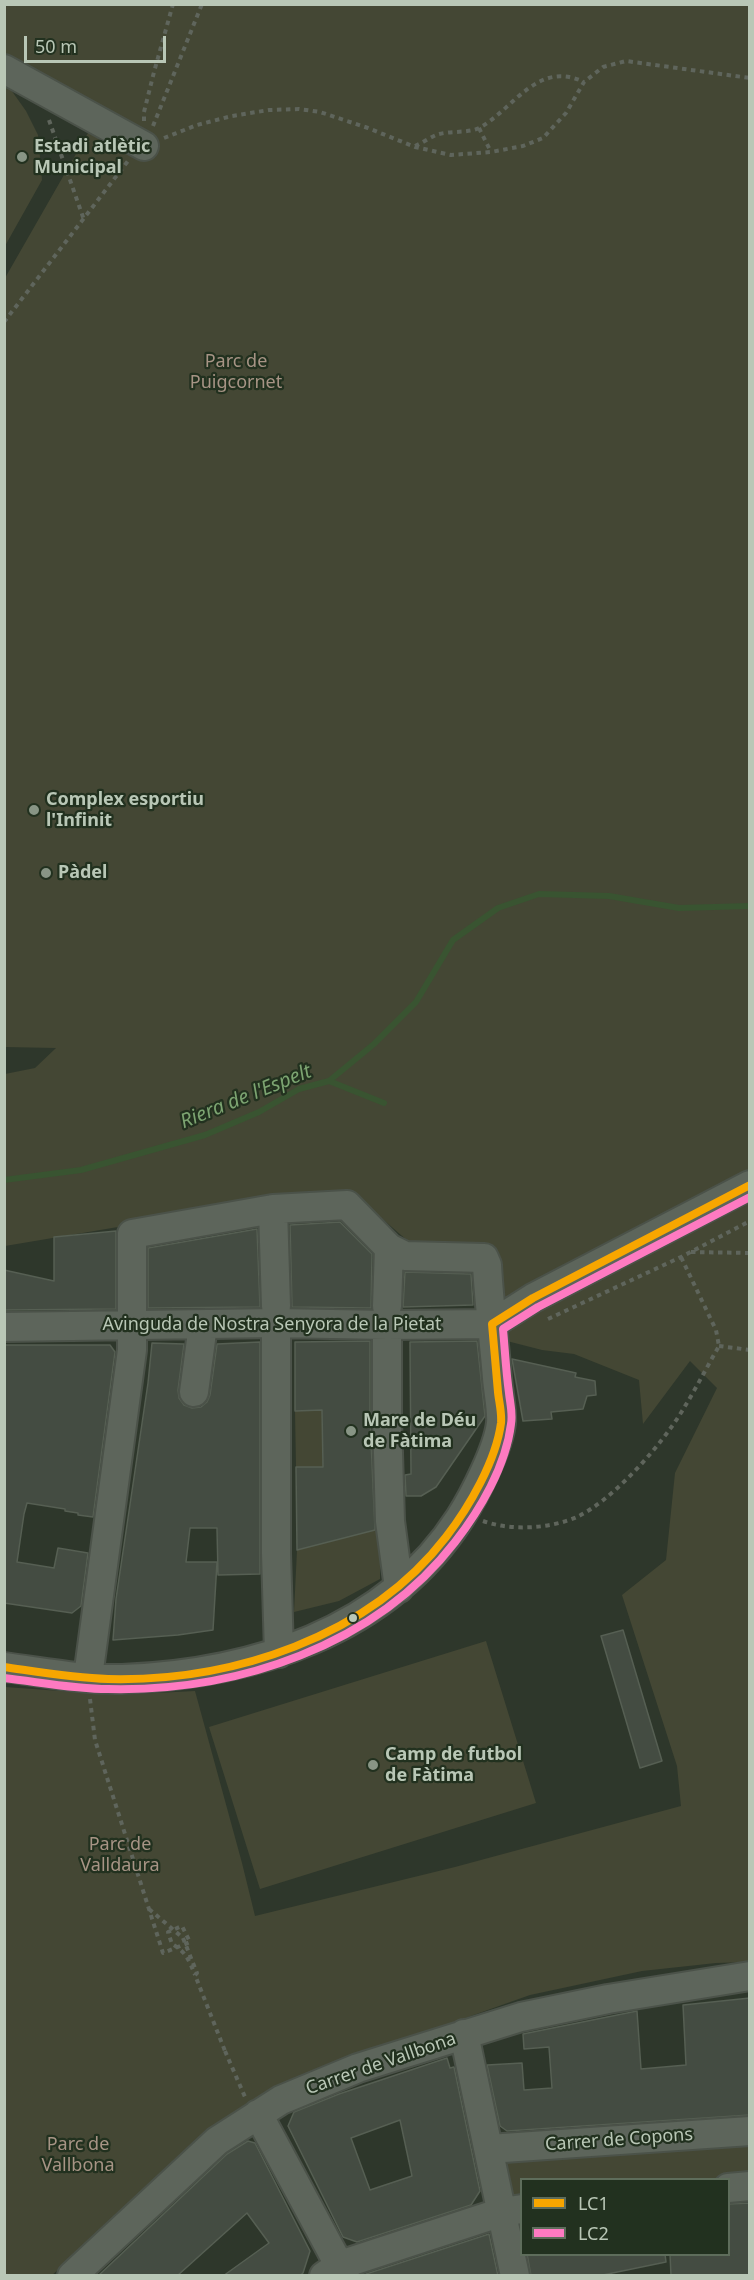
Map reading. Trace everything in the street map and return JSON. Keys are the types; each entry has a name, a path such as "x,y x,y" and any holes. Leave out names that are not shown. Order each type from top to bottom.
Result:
{"street":[{"path":"4,69 144,146"},
{"path":"492,1324 539,1309 750,1185"},
{"path":"4,1667 88,1677 120,1679 203,1670 279,1653 340,1628 399,1588 450,1534 464,1512 492,1453 501,1423 487,1265 484,1258 405,1256 389,1248 347,1205 273,1209 132,1234 132,1350 88,1677"},
{"path":"273,1209 279,1653"},
{"path":"389,1248 387,1419 390,1521 399,1588"},
{"name":"Avinguda de Nostra Senyora de la Pietat","path":"4,1327 203,1325 276,1314 387,1316 492,1324"},
{"path":"196,1392 203,1325"},
{"name":"Carrer de Vallbona","path":"72,2276 217,2141 281,2100 358,2068 521,2017 608,1999 750,1976"},
{"path":"465,2034 489,2149 512,2210 515,2276"},
{"path":"258,2114 336,2272 512,2210"},
{"name":"Carrer de Copons","path":"489,2149 750,2131"},
{"path":"730,2188 750,2186"}],"path":[{"path":"144,146 144,112 173,4"},
{"path":"144,146 202,4"},
{"path":"4,322 130,158 144,146 197,125 269,110 299,109 320,112 358,124 415,147 451,155 491,152 523,146 543,138 566,114 584,82 603,67 626,61 750,78"},
{"path":"415,147 436,135 479,128 522,92 548,77 570,75 584,82"},
{"path":"48,118 84,220"},
{"path":"479,128 491,152"},
{"path":"539,1309 681,1257 750,1221"},
{"path":"691,1252 750,1253"},
{"path":"464,1512 493,1525 521,1528 551,1524 576,1517 597,1504 644,1462 671,1428 719,1346 716,1330 681,1257"},
{"path":"719,1346 750,1350"},
{"path":"88,1677 95,1740 164,1953 172,1949 181,1945 190,1942 182,1926 168,1932 172,1944 177,1947 183,1950 188,1957 242,2092 258,2114"},
{"path":"148,1908 183,1938 198,1973 195,1975"}],"green space":[{"path":"4,5 750,5 749,1962 642,1971 530,1995 423,2033 141,2198 51,2276 5,2275 5,1687 116,1695 195,1691 255,1916 455,1867 681,1806 677,1766 622,1595 666,1560 675,1473 717,1388 690,1361 643,1424 639,1380 574,1354 542,1350 503,1340 495,1248 409,1242 355,1195 190,1209 118,1227 5,1246 5,1074 35,1068 56,1048 5,1047 5,278 100,112 5,56"},
{"name":"Estadi atlètic Municipal","path":"5,84 26,111 38,135 42,180 5,246"},
{"path":"322,1410 323,1467 296,1467 295,1411"},
{"path":"380,1528 380,1579 339,1601 294,1612 297,1550"},
{"name":"Camp de futbol de Fàtima","path":"486,1641 536,1803 260,1889 209,1727"},
{"path":"749,2140 749,2178 520,2178 520,2197 509,2198 503,2159"}],"building":[{"path":"340,1222 372,1254 371,1308 292,1307 290,1225"},
{"path":"257,1229 260,1307 148,1308 148,1248"},
{"path":"116,1231 116,1309 4,1310 4,1270 54,1281 54,1237"},
{"path":"405,1272 471,1274 473,1305 403,1307"},
{"path":"370,1341 370,1419 375,1530 297,1550 296,1467 323,1467 322,1410 295,1411 295,1342"},
{"path":"477,1341 485,1416 436,1487 421,1496 406,1496 405,1475 411,1474 410,1342"},
{"path":"260,1342 260,1574 218,1575 217,1528 190,1528 186,1562 217,1562 213,1630 113,1640 116,1599 152,1343 184,1344 179,1398 184,1405 192,1408 201,1407 210,1395 217,1344"},
{"path":"4,1345 110,1345 115,1352 93,1517 78,1515 78,1513 65,1511 65,1509 27,1503 24,1514 17,1562 54,1568 58,1548 88,1553 81,1606 72,1613 4,1603"},
{"path":"512,1359 576,1373 575,1377 595,1381 596,1395 587,1396 583,1409 551,1412 552,1419 523,1421"},
{"path":"623,1630 662,1761 640,1768 601,1636"},
{"path":"750,1998 750,2115 507,2131 500,2126 487,2065 522,2063 524,2090 552,2088 549,2047 524,2049 523,2034 637,2011 641,2069 686,2065 683,2005"},
{"path":"447,2058 450,2068 454,2067 480,2191 471,2205 357,2242 343,2237 288,2126 294,2112 339,2094","holes":["400,2120 412,2176 370,2190 351,2138"]},
{"path":"248,2141 255,2143 310,2251 303,2273 299,2276 223,2276 269,2243 247,2213 177,2276 98,2276 227,2154"},
{"path":"750,2203 750,2276 671,2276 670,2256 730,2256 730,2204"},
{"path":"489,2234 498,2276 366,2276 366,2274"},
{"path":"527,2256 665,2256 666,2262 598,2276 531,2276"}],"waterway":[{"name":"Riera de l'Espelt","path":"4,1180 81,1170 205,1135 259,1112 299,1089 329,1081 374,1044 416,1002 453,940 498,908 539,894 609,896 679,908 750,906"},
{"path":"329,1081 384,1103"}],"transit line":[{"name":"LC1","path":"4,1667 108,1679 155,1678 202,1672 249,1662 295,1647 338,1627 378,1602 414,1572 446,1537 464,1512 494,1453 501,1411 492,1324 533,1298 750,1185"},
{"name":"LC2","path":"4,1678 95,1689 157,1688 205,1682 253,1671 300,1656 344,1635 385,1609 422,1578 455,1542 474,1516 498,1471 504,1456 512,1420 503,1329 538,1307 750,1197"}],"place":[{"name":"Estadi atlètic Municipal","path":"22,157"},
{"name":"Complex esportiu l'Infinit","path":"34,810"},
{"name":"Pàdel","path":"46,873"},
{"name":"Mare de Déu de Fàtima","path":"351,1431"},
{"name":"Camp de futbol de Fàtima","path":"373,1765"}],"park label":[{"name":"Parc de Puigcornet","path":"236,372"},
{"name":"Parc de Valldaura","path":"120,1855"},
{"name":"Parc de Vallbona","path":"78,2155"}]}
